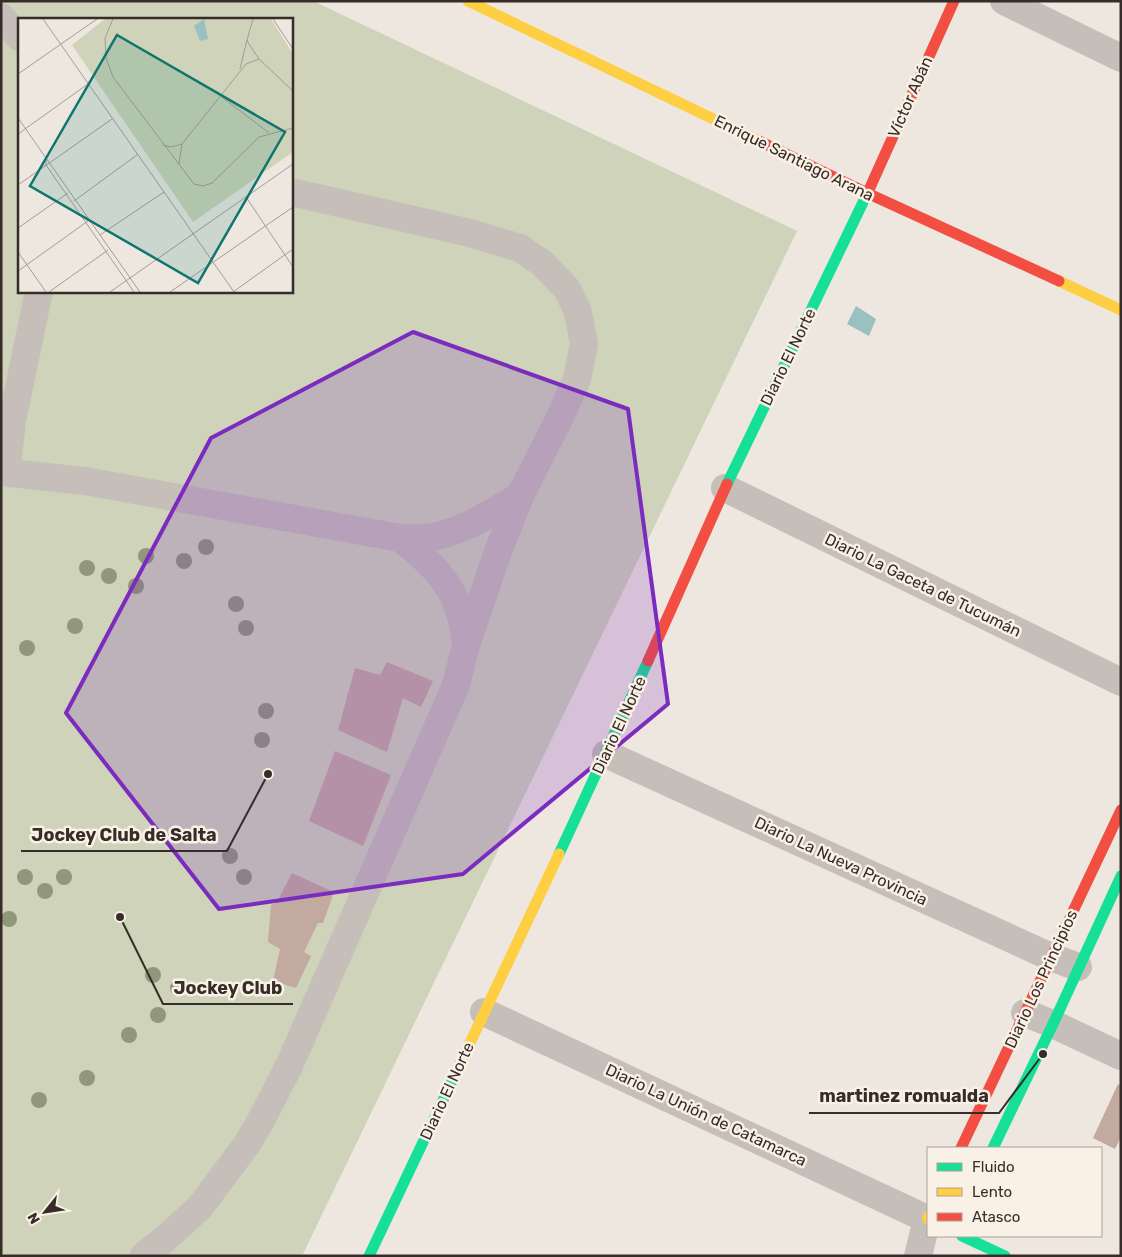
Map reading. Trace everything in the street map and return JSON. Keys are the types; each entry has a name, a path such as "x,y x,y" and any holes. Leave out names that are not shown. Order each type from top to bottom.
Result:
{"street":[{"name":"Víctor Abán","path":"867,193 954,1"},
{"path":"1004,1 1121,58"},
{"name":"Enrique Santiago Arana","path":"484,5 867,193 1121,310"},
{"path":"1,17 18,36"},
{"path":"144,1256 200,1206 247,1144 289,1066 456,685 466,645 499,549 520,496 577,379 584,344 578,312 568,289 542,263 520,248 475,234 292,192"},
{"name":"Diario El Norte","path":"369,1256 606,754 725,488 867,193"},
{"path":"39,292 12,421 4,472 85,481 400,538 430,538 454,532 474,523 520,496"},
{"name":"Diario La Gaceta de Tucumán","path":"725,488 1121,682"},
{"path":"400,538 424,556 450,588 461,616 466,645"},
{"name":"Diario La Nueva Provincia","path":"606,754 1051,958 1078,967"},
{"name":"Diario Los Principios","path":"961,1147 1121,810"},
{"name":"Diario Los Principios","path":"993,1147 1121,876"},
{"name":"Diario La Unión de Catamarca","path":"484,1012 927,1221"},
{"path":"1025,1013 1121,1056"},
{"path":"919,1253 927,1235"},
{"path":"964,1237 1005,1256"}],"highlighted area":[{"path":"413,332 628,409 668,704 463,874 219,909 66,713 211,438"}],"green space":[{"path":"1,1 313,1 797,231 302,1256 1,1256"}],"water":[{"path":"856,306 876,319 869,336 847,324"}],"building":[{"path":"387,662 433,681 421,707 403,698 387,752 338,730 355,668 380,675"},
{"path":"335,751 391,775 363,846 309,821"},
{"path":"292,873 334,892 323,923 318,923 304,952 311,956 296,988 273,981 280,949 268,942 271,905 277,902"},
{"path":"1118,1084 1121,1086 1121,1137 1115,1149 1093,1138"}],"traffic: fast":[{"path":"727,484 868,192"},
{"path":"559,854 648,661"},
{"path":"993,1147 1121,876"},
{"path":"369,1256 462,1060"},
{"path":"964,1237 1005,1256"}],"traffic: slow":[{"path":"468,1 759,141"},
{"path":"1059,281 1121,310"},
{"path":"462,1060 559,854"}],"traffic: jam":[{"path":"868,192 954,1"},
{"path":"759,141 1059,281"},
{"path":"648,661 727,484"},
{"path":"961,1147 1121,810"}],"place":[{"name":"Jockey Club de Salta","path":"268,774"},
{"name":"Jockey Club","path":"120,917"},
{"name":"martinez romualda","path":"1043,1054"}]}
